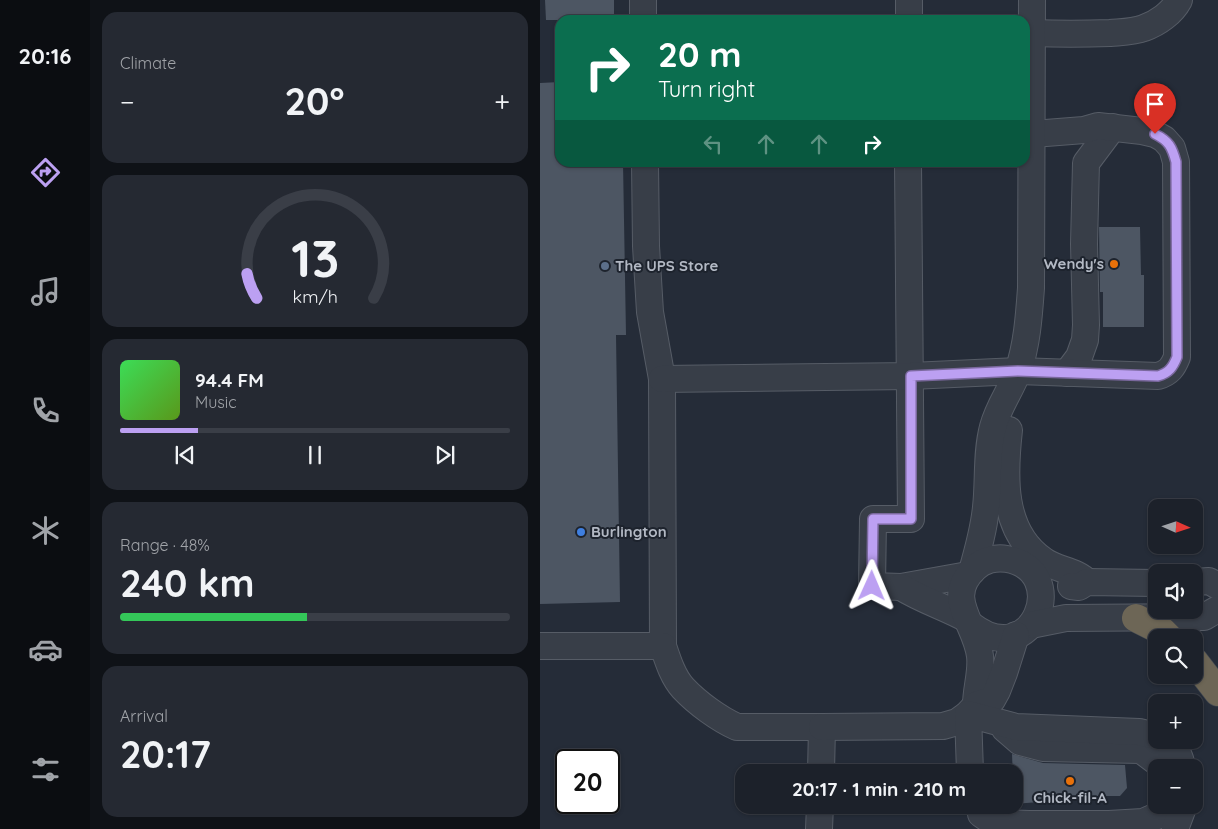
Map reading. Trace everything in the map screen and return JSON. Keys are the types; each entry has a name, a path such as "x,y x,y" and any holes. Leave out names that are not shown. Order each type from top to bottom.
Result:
{"highway":[{"path":"1136,618 1158,629"},
{"path":"1203,673 1218,692"}],"lane":[{"path":"643,0 643,15"},
{"path":"909,0 909,15"},
{"path":"971,720 992,700 1023,630 1038,613 1041,600 1040,587 1031,573 1017,541 1008,500 1007,481 1007,450 1016,376 1025,342 1031,288 1032,0"},
{"path":"1032,34 1123,32 1143,29 1163,18 1176,6 1179,0"},
{"path":"662,379 1016,376 1067,372 1158,376 1166,374 1174,366 1177,357 1176,162 1172,148 1164,139 1155,134 1098,126 1084,130 1033,134"},
{"path":"1067,372 1079,357 1085,340 1084,244 1086,163 1113,128"},
{"path":"645,167 646,246 650,312 662,379 663,646 672,671 683,688 715,715 737,727 943,726 971,720 1016,727 1140,732 1148,734"},
{"path":"908,167 911,519 873,519 872,586 901,587 970,573 977,566 988,560 1001,558 1013,560 1031,573 1079,587 1087,582 1148,583"},
{"path":"970,764 971,720 981,669 980,654 961,601 962,587 970,573 983,527 992,427 1016,376"},
{"path":"1013,521 1022,540 1043,560 1068,572 1082,576 1087,582"},
{"path":"1203,582 1209,582 1218,586"},
{"path":"901,587 915,596 940,605 969,622 982,634 995,638 1008,638 1023,630 1066,618 1204,617 1218,609"},
{"path":"540,646 663,646"},
{"path":"971,720 979,764"},
{"path":"1000,724 1020,742 1043,748 1140,750 1152,759"},
{"path":"821,764 822,727"},
{"path":"819,829 820,814"},
{"path":"970,814 971,829"},
{"path":"981,814 994,823 1030,824 1143,822 1160,814"},
{"path":"1174,829 1180,814"}],"building":[{"path":"545,0 614,0 614,15 555,15 555,20 546,20"},
{"path":"555,82 555,167 623,167 626,335 616,335 620,602 540,604 540,83"},
{"name":"Wendy's","path":"1099,227 1140,227 1141,275 1144,275 1144,327 1103,327 1103,292 1100,292"},
{"name":"Chick-fil-A","path":"1012,754 1043,763 1125,765 1127,788 1120,796 1087,796 1067,800 1023,803 1023,764 1012,764"}],"place":[{"name":"Wendy's","path":"1114,264"},
{"name":"The UPS Store","path":"605,266"},
{"name":"Burlington","path":"581,532"},
{"name":"Chick-fil-A","path":"1070,781"}],"route":[{"path":"872,586 873,519 911,519 911,376 1018,371 1158,376 1166,374 1174,366 1177,357 1176,162 1172,148 1164,139 1155,134"}]}
